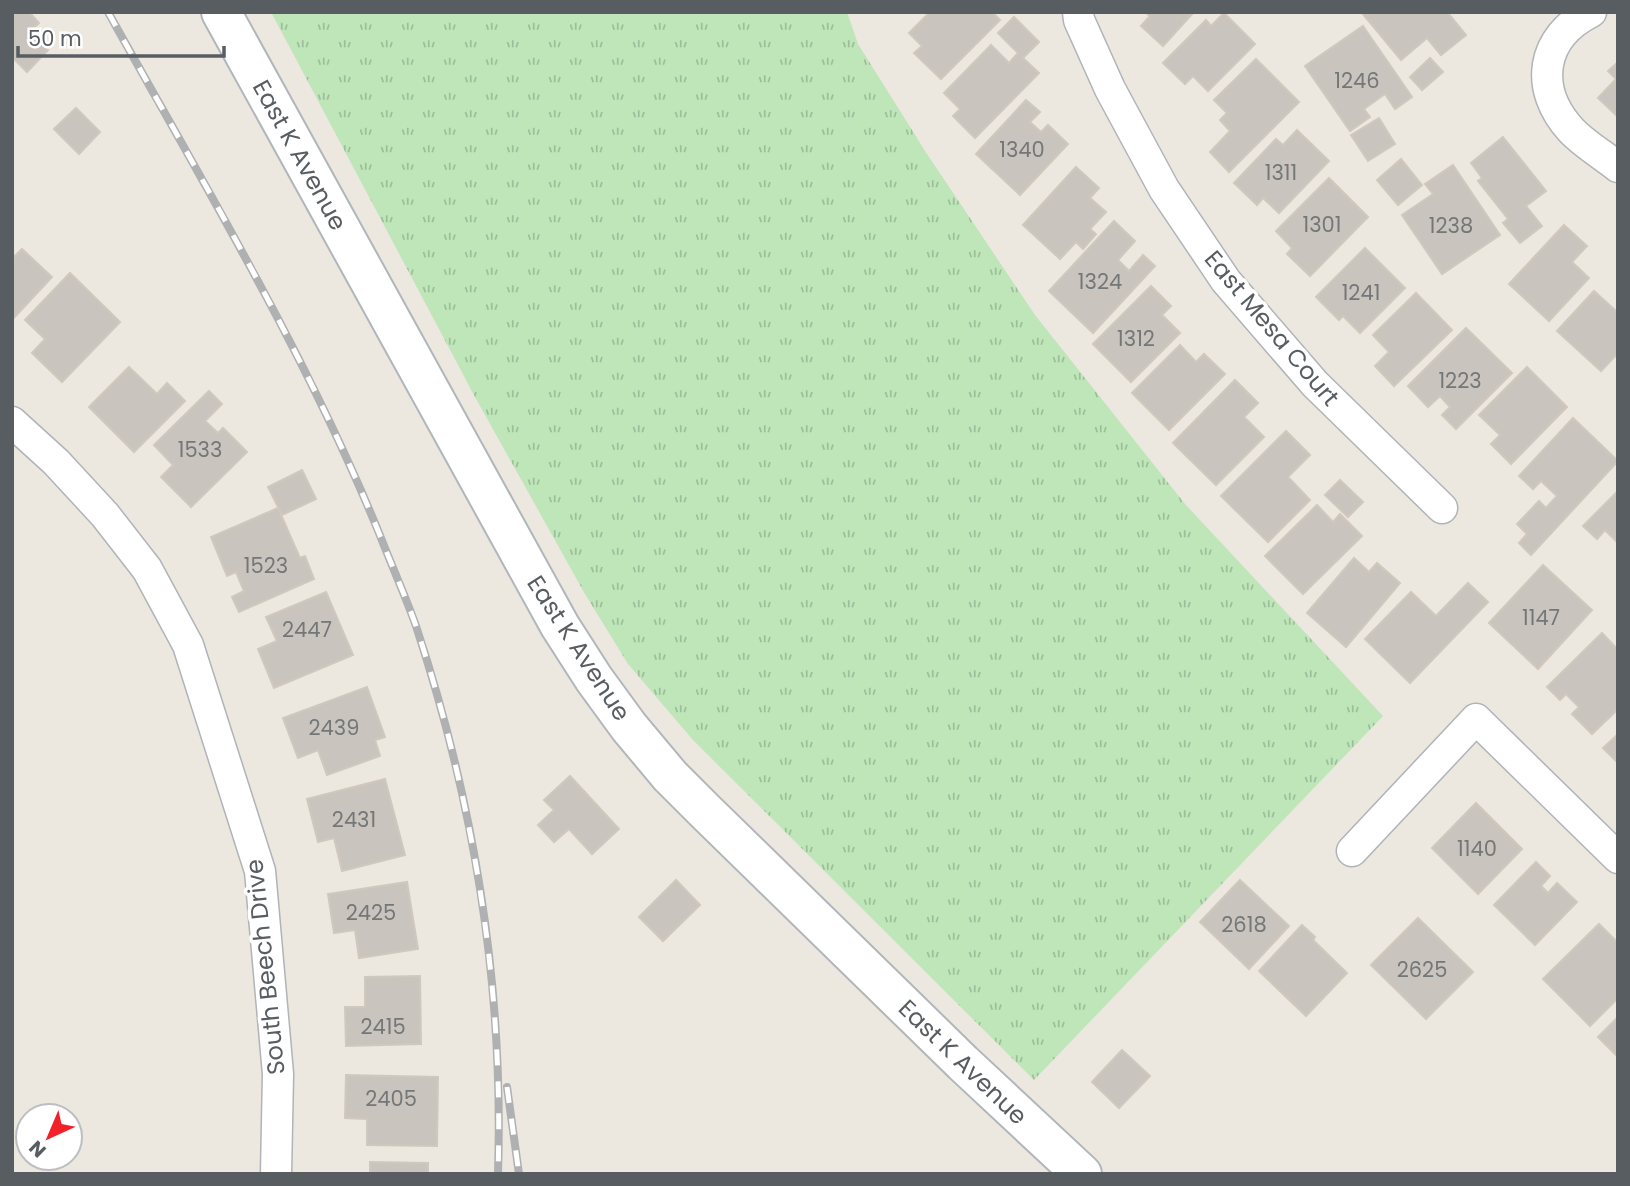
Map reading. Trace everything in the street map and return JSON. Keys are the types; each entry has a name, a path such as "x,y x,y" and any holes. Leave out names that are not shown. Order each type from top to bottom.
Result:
{"street":[{"name":"East K Avenue","path":"221,12 490,503 560,626 613,706 670,776 712,819 963,1063 1082,1174"},
{"name":"East Mesa Court","path":"1078,12 1079,20 1110,89 1164,189 1226,281 1315,384 1442,508"},
{"path":"1591,12 1576,20 1553,46 1545,79 1552,103 1571,130 1618,167"},
{"name":"South Beech Drive","path":"12,422 56,462 105,515 147,569 188,645 260,871 278,1074 276,1174"},
{"path":"1352,851 1476,719 1618,858"}],"green space":[{"path":"271,12 847,12 858,44 927,154 1035,315 1185,504 1383,716 1034,1080 693,740 628,664 585,594 475,397"}],"building":[{"path":"12,12 29,12 39,23 30,32 48,50 27,72 12,57"},
{"path":"930,12 992,12 1000,20 941,79 914,53 922,46 909,33"},
{"path":"1145,12 1194,12 1163,46 1141,26 1150,16"},
{"path":"1447,12 1466,35 1441,55 1427,38 1401,60 1362,13"},
{"path":"1224,13 1255,44 1208,91 1193,76 1185,84 1163,63 1206,20 1211,26"},
{"path":"1014,17 1039,42 1023,58 1039,73 975,138 953,116 960,109 944,93 991,45 1009,63 1018,53 998,33"},
{"path":"1363,26 1412,97 1395,109 1385,94 1364,109 1370,117 1350,131 1305,66"},
{"path":"1430,58 1443,72 1422,90 1410,77"},
{"path":"1256,59 1299,102 1229,172 1210,152 1230,131 1220,120 1227,113 1214,100"},
{"path":"1618,62 1618,117 1598,98 1616,79 1608,71"},
{"path":"1026,100 1040,112 1030,122 1041,132 1048,125 1068,144 1020,195 976,154"},
{"path":"76,108 100,132 79,154 54,129"},
{"path":"1379,118 1395,144 1368,161 1351,135"},
{"path":"1297,130 1329,161 1279,213 1263,198 1257,205 1234,183 1276,139 1283,145"},
{"path":"1503,137 1546,191 1526,206 1542,226 1520,243 1503,223 1508,219 1478,181 1482,178 1471,163"},
{"path":"1401,159 1422,185 1398,205 1377,180"},
{"path":"1453,165 1500,235 1442,274 1402,215 1433,194 1425,184"},
{"path":"1076,167 1099,188 1090,198 1106,212 1090,229 1096,234 1083,249 1076,242 1060,259 1023,225"},
{"path":"1329,178 1368,217 1310,276 1287,254 1292,248 1276,231"},
{"path":"1114,221 1135,241 1118,260 1129,271 1143,255 1155,266 1093,333 1049,291"},
{"path":"1564,225 1587,246 1572,262 1589,278 1549,321 1509,284"},
{"path":"1365,248 1405,288 1360,333 1343,316 1339,320 1316,297"},
{"path":"22,249 52,277 12,320 12,254 15,256"},
{"path":"70,273 120,322 62,382 32,353 45,339 25,320"},
{"path":"1151,286 1171,306 1162,315 1180,333 1131,382 1093,344"},
{"path":"1594,291 1616,311 1618,309 1618,353 1601,371 1557,331"},
{"path":"1416,293 1452,330 1394,386 1375,366 1389,352 1373,335"},
{"path":"1466,328 1512,373 1456,429 1442,415 1450,407 1440,396 1428,407 1408,386"},
{"path":"1180,345 1196,362 1204,354 1225,374 1169,430 1132,393"},
{"path":"129,367 157,394 167,383 185,401 134,452 89,407"},
{"path":"1527,367 1567,407 1511,464 1491,444 1500,435 1479,415"},
{"path":"1235,380 1258,403 1244,417 1264,437 1216,485 1173,443"},
{"path":"209,391 222,404 205,421 218,433 223,428 247,452 191,507 161,477 173,465 154,445"},
{"path":"1573,418 1618,461 1531,555 1519,543 1527,534 1517,524 1539,501 1546,508 1557,496 1541,481 1533,489 1519,476"},
{"path":"1286,431 1310,455 1288,477 1310,500 1268,542 1221,496"},
{"path":"302,470 316,499 282,515 268,487"},
{"path":"1340,480 1363,502 1348,517 1325,495"},
{"path":"1618,491 1618,543 1605,530 1597,539 1583,526"},
{"path":"1317,505 1333,522 1340,514 1362,536 1303,594 1265,556"},
{"path":"278,508 300,558 305,556 314,579 239,612 232,597 244,591 236,572 227,576 211,537"},
{"path":"1354,558 1369,572 1377,563 1400,583 1346,647 1307,613"},
{"path":"1543,565 1592,610 1538,669 1489,623"},
{"path":"1468,583 1488,602 1410,683 1365,639 1411,592 1436,616"},
{"path":"326,592 353,655 274,688 258,649 277,641 266,617"},
{"path":"1602,633 1618,650 1618,709 1592,734 1572,714 1579,707 1566,694 1560,700 1547,687"},
{"path":"367,687 385,737 375,740 380,756 327,775 318,750 298,758 283,718"},
{"path":"1618,734 1618,763 1603,748"},
{"path":"570,776 619,829 592,854 569,829 554,842 538,825 554,810 544,800"},
{"path":"385,779 405,855 342,871 334,838 318,842 307,799"},
{"path":"1476,803 1522,849 1478,894 1432,848"},
{"path":"1536,862 1550,876 1541,886 1548,893 1557,883 1577,902 1535,945 1494,905"},
{"path":"676,880 700,905 663,941 639,917"},
{"path":"1240,880 1289,926 1249,969 1200,922"},
{"path":"407,882 418,949 359,958 355,930 334,933 328,894"},
{"path":"1418,918 1473,972 1426,1019 1371,965"},
{"path":"1599,924 1618,943 1618,998 1590,1026 1543,979"},
{"path":"1302,925 1315,937 1313,940 1347,973 1306,1016 1259,971"},
{"path":"420,976 421,1044 346,1046 345,1007 365,1007 365,977"},
{"path":"1618,1017 1618,1057 1598,1037"},
{"path":"1122,1050 1150,1076 1119,1108 1092,1082"},
{"path":"346,1075 438,1077 437,1146 367,1145 367,1119 345,1118"},
{"path":"370,1162 428,1163 428,1174 370,1174"}],"railway":[{"path":"108,12 216,204 319,399 379,533 416,626 454,760 481,896 496,1035 498,1174"},
{"path":"507,1087 519,1174"}]}
